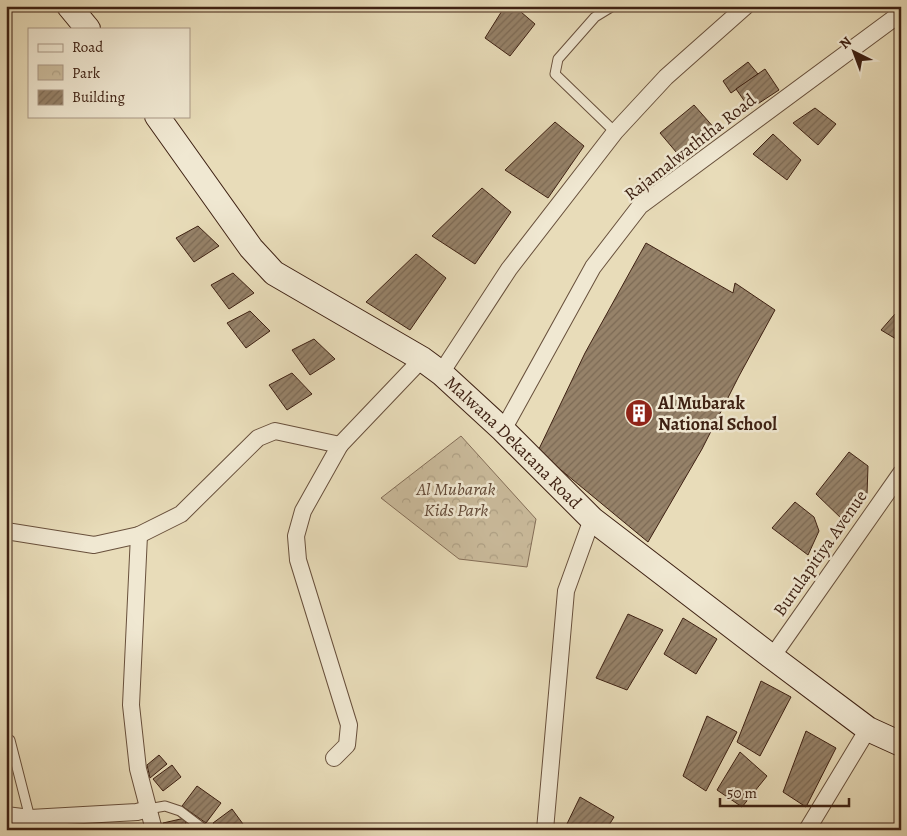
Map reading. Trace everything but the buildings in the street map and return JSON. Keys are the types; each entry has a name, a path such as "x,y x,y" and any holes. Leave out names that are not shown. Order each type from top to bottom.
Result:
{"main road":[{"path":"69,6 87,28"},
{"name":"Malwana Dekatana Road","path":"158,118 251,248 274,273 431,366 503,430 592,519 868,729 901,744"}],"street":[{"path":"334,758 347,745 349,724 298,560 296,536 303,511 340,445 431,366 509,269 614,132 666,77 746,6"},
{"name":"Rajamalwaththa Road","path":"503,430 593,267 640,206 901,13"},
{"path":"6,531 94,545 139,535 180,514 258,438 275,431 340,445"},
{"name":"Burulapitiya Avenue","path":"772,657 901,473"},
{"path":"544,830 566,591 592,519"},
{"path":"139,535 131,705 138,769 154,830"},
{"path":"807,830 868,729"},
{"path":"6,814 30,818 137,812 148,809"}],"lane":[{"path":"613,6 595,18 558,59 555,74 614,132"},
{"path":"10,740 30,818"},
{"path":"148,809 164,806 180,811 205,830"}],"green space":[{"name":"Al Mubarak Kids Park","path":"461,436 536,519 527,567 459,559 381,498"}],"place":[{"name":"Al Mubarak National School","path":"639,413"}]}
